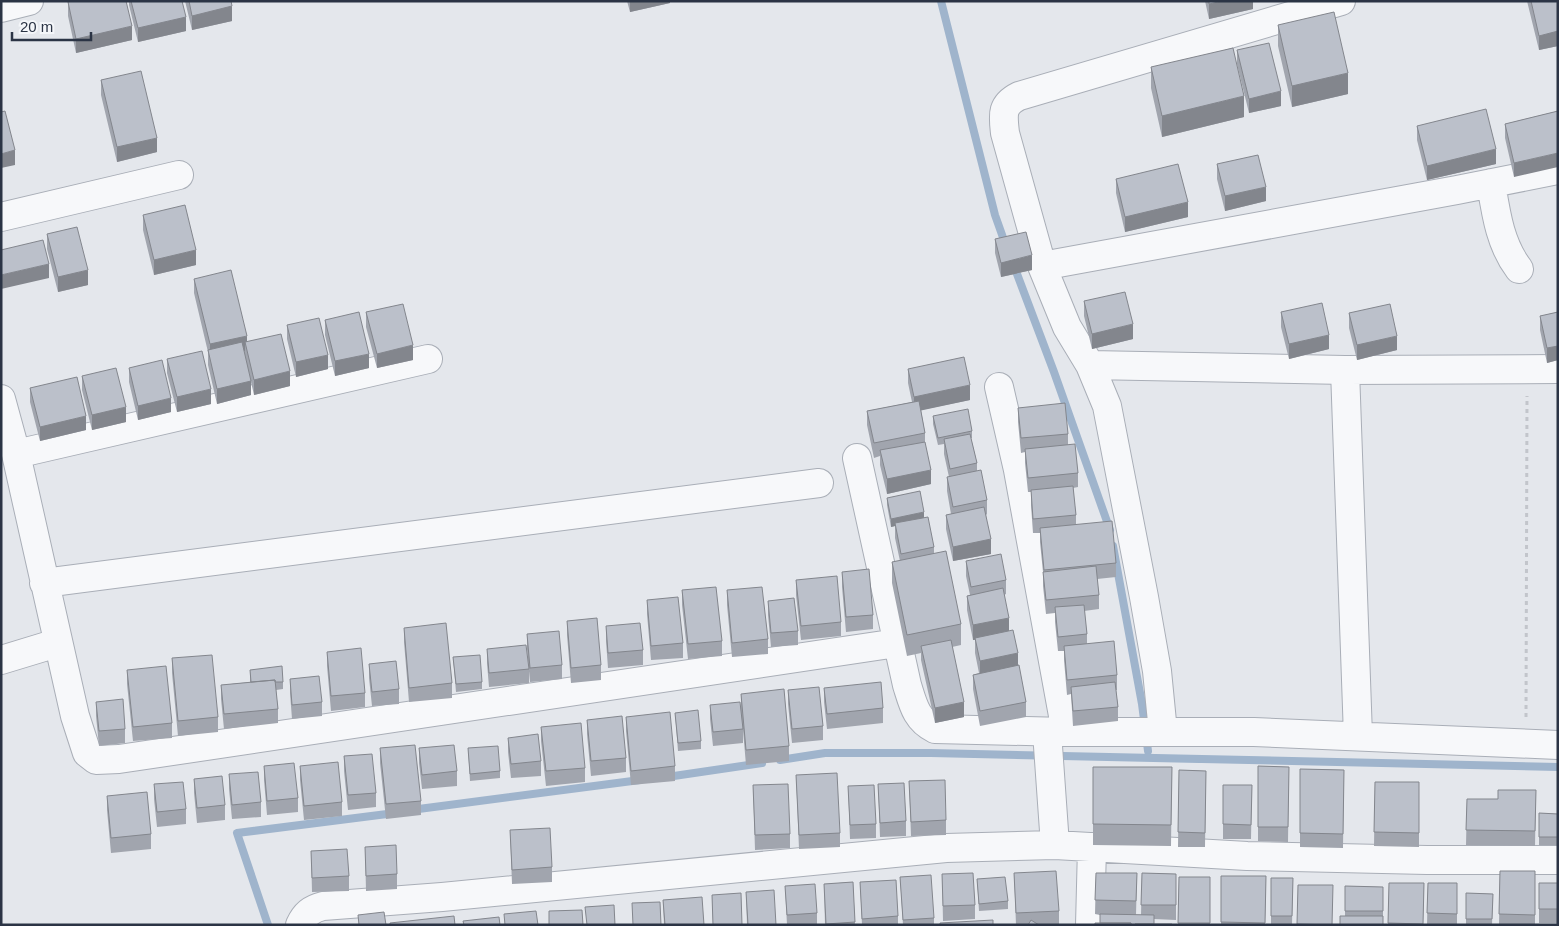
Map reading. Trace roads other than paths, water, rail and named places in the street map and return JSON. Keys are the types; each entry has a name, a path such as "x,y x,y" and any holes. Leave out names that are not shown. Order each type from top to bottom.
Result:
{"street":[{"path":"1,8 29,1"},
{"path":"1163,732 1157,671 1124,486 1107,406 1090,366 1067,327 1042,266 1004,133 1004,110 1009,101 1019,96 1341,1"},
{"path":"1042,266 1491,184 1558,170"},
{"path":"1,217 179,175"},
{"path":"1491,184 1497,221 1509,256 1519,270"},
{"path":"16,454 428,358"},
{"path":"1090,366 1345,370 1558,369"},
{"path":"1345,370 1358,736"},
{"path":"999,387 1018,470 1056,732 1055,845"},
{"path":"1,399 16,454 74,716 87,753 92,758 102,761 897,642"},
{"path":"857,458 907,685 916,712 926,725 936,728 1056,732 1254,732 1558,744"},
{"path":"44,583 819,483"},
{"path":"1,660 58,642"},
{"path":"300,925 305,915 314,908 323,906 442,898 946,848 1055,845 1247,856 1427,860 1558,860"},
{"path":"1090,925 1092,847"}],"waterway":[{"path":"941,1 995,215 1006,246"},
{"path":"1014,266 1110,530"},
{"path":"1113,546 1142,704 1148,751"},
{"path":"780,760 825,753 931,753 1558,767"},
{"path":"667,777 762,763"},
{"path":"411,810 640,780"},
{"path":"268,925 237,833 395,813"}]}
